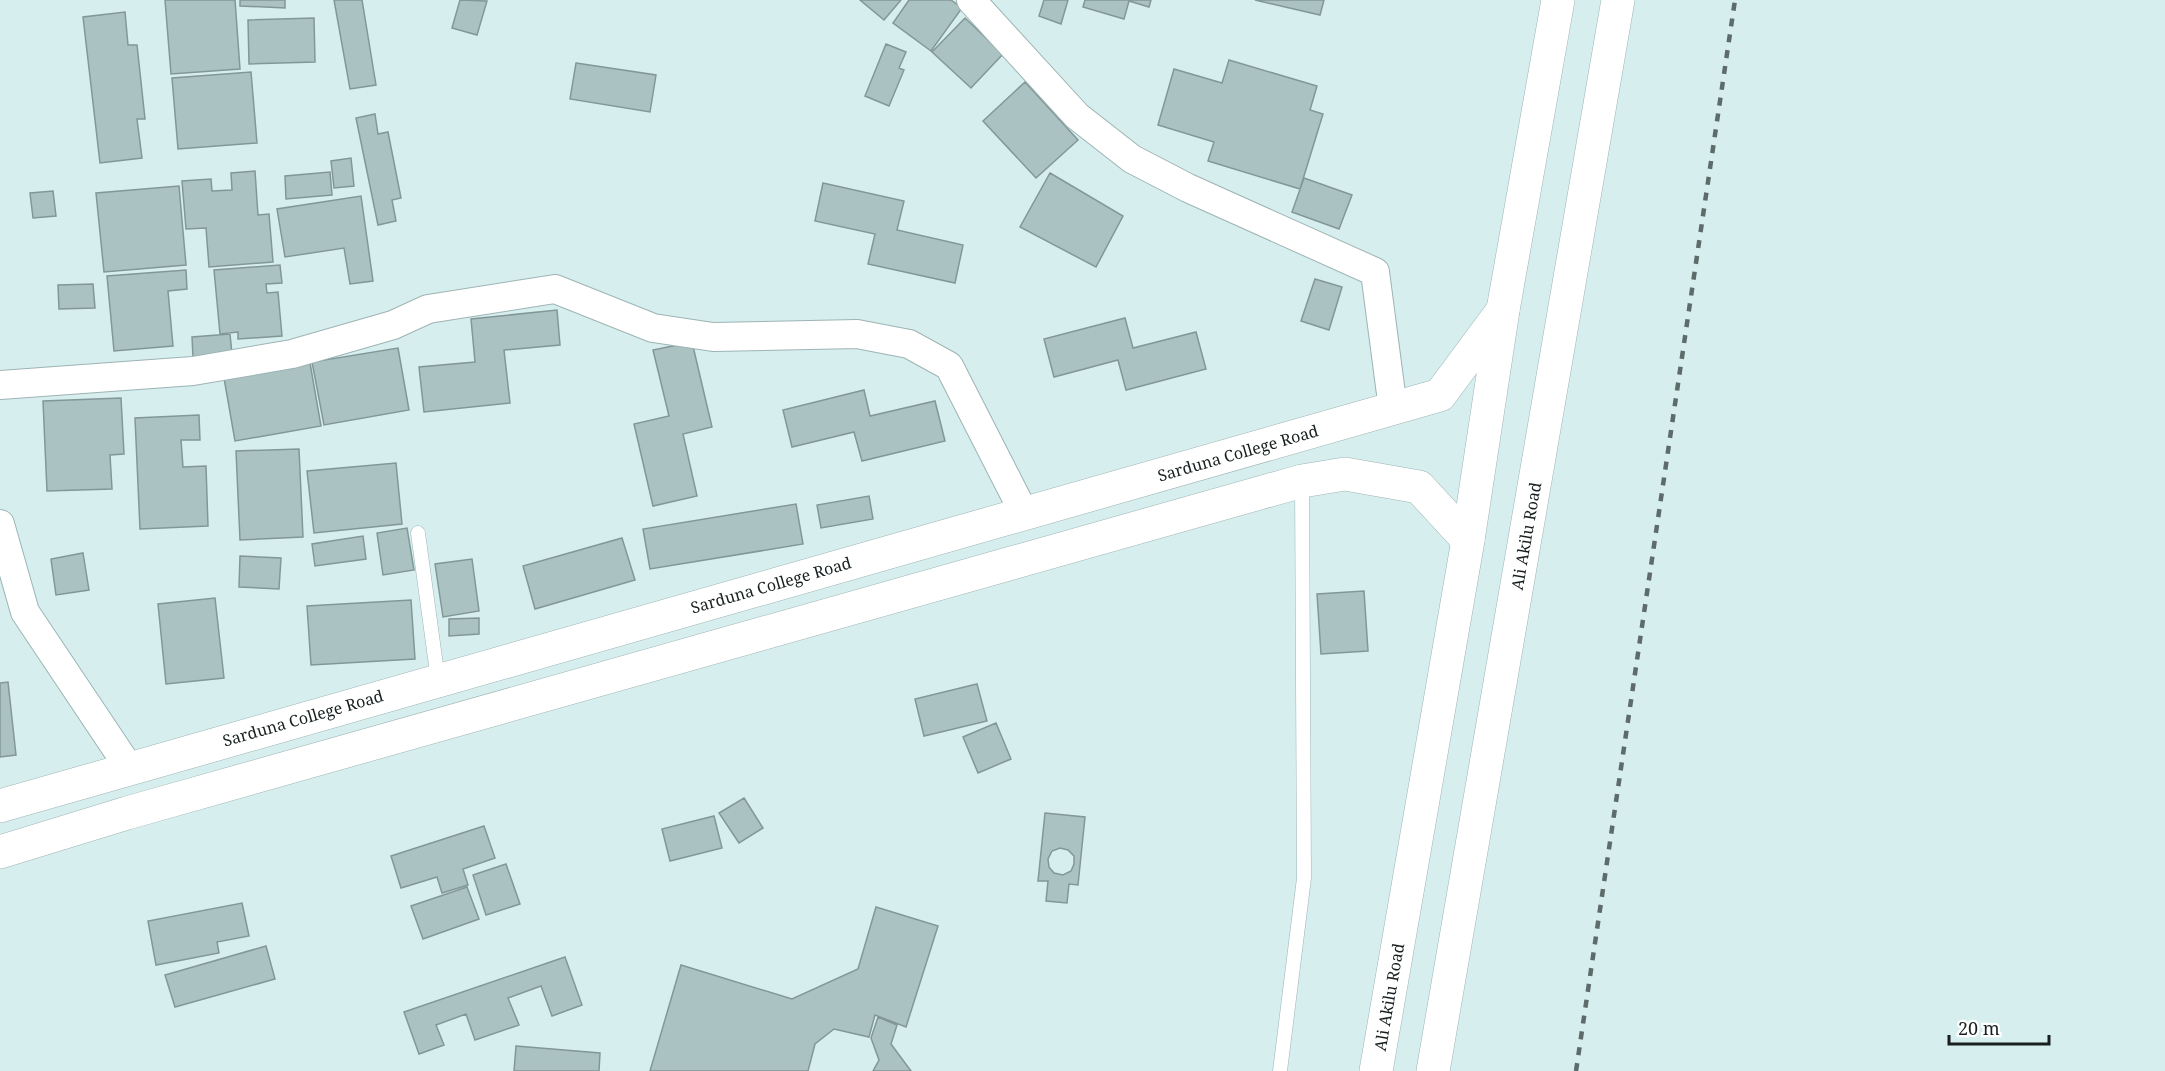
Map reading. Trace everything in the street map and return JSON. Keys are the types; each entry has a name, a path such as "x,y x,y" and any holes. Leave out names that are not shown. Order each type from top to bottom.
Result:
{"street":[{"path":"971,0 1077,116 1132,159 1188,188 1375,272 1393,409"},
{"name":"Ali Akilu Road","path":"1376,1071 1468,540 1503,310 1558,0"},
{"name":"Ali Akilu Road","path":"1433,1071 1618,0"},
{"path":"0,385 204,369 292,354 393,325 428,309 555,289 653,328 713,337 857,334 909,344 949,366 1024,513"},
{"name":"Sarduna College Road","path":"0,806 1440,395 1503,310"},
{"path":"0,852 150,806 1302,481 1345,474 1419,487 1468,540"},
{"path":"0,524 25,612 130,769"}],"lane":[{"path":"1280,1071 1304,878 1302,481"},
{"path":"418,533 438,680"}],"building":[{"path":"165,0 235,0 240,69 171,74"},
{"path":"240,0 285,0 285,8 240,6"},
{"path":"334,0 362,0 376,85 350,89"},
{"path":"460,0 487,1 477,35 452,28"},
{"path":"860,0 901,0 884,20"},
{"path":"909,0 951,0 962,8 931,51 893,23"},
{"path":"1044,0 1068,0 1061,24 1039,16"},
{"path":"1085,0 1151,0 1149,7 1129,1 1124,19 1083,7"},
{"path":"1255,0 1324,0 1320,15"},
{"path":"125,12 128,45 137,45 145,119 137,119 142,158 100,163 83,17"},
{"path":"314,18 315,62 249,64 248,20"},
{"path":"965,18 1003,54 971,88 932,52"},
{"path":"886,44 906,52 899,68 904,70 889,106 865,96"},
{"path":"1229,60 1317,86 1310,110 1323,114 1300,189 1208,161 1214,142 1158,125 1174,69 1222,83"},
{"path":"576,63 656,75 650,112 570,99"},
{"path":"251,72 257,143 178,149 172,78"},
{"path":"1025,82 1078,140 1036,178 983,121"},
{"path":"375,114 378,134 388,132 401,198 392,200 396,221 378,225 356,118"},
{"path":"351,158 354,186 334,188 331,161"},
{"path":"255,171 258,215 269,214 273,262 209,267 206,228 186,229 182,181 211,179 212,191 232,190 231,173"},
{"path":"330,172 332,195 286,199 285,176"},
{"path":"1050,173 1123,216 1096,267 1020,227"},
{"path":"1304,178 1352,195 1339,229 1292,212"},
{"path":"823,183 904,201 897,230 963,245 955,283 868,264 875,234 815,221"},
{"path":"179,186 186,265 104,272 96,193"},
{"path":"53,191 56,216 33,218 30,193"},
{"path":"361,196 373,281 350,284 344,248 285,257 277,209"},
{"path":"280,265 282,283 266,284 267,293 278,292 282,336 238,339 238,332 220,334 214,270"},
{"path":"186,270 187,289 168,291 173,346 114,351 107,276"},
{"path":"1315,279 1342,287 1329,330 1301,321"},
{"path":"93,284 95,308 59,309 58,285"},
{"path":"557,310 560,345 504,350 510,403 424,412 419,367 475,362 471,319"},
{"path":"1125,318 1133,348 1196,332 1206,369 1126,390 1118,360 1054,377 1044,339"},
{"path":"230,334 232,354 193,357 192,337"},
{"path":"692,342 712,427 683,434 697,496 653,506 634,424 669,416 653,350"},
{"path":"398,348 409,410 324,425 312,362"},
{"path":"310,363 321,426 235,441 224,378"},
{"path":"864,390 870,416 935,401 945,441 862,461 854,432 792,447 783,410"},
{"path":"121,398 124,454 110,455 112,489 47,491 43,401"},
{"path":"199,415 200,440 181,440 183,467 206,466 208,526 140,529 135,418"},
{"path":"299,449 303,537 240,540 236,451"},
{"path":"396,463 402,524 314,533 307,471"},
{"path":"869,496 873,519 821,528 817,505"},
{"path":"796,504 803,544 650,569 643,529"},
{"path":"407,528 414,570 383,575 377,533"},
{"path":"363,536 366,559 315,566 312,544"},
{"path":"622,538 635,580 535,609 523,566"},
{"path":"83,553 89,590 56,595 51,559"},
{"path":"240,556 281,558 279,589 239,587"},
{"path":"472,559 479,611 443,617 435,564"},
{"path":"1364,591 1368,651 1321,654 1317,594"},
{"path":"215,598 224,678 166,684 158,604"},
{"path":"411,600 415,659 311,665 307,606"},
{"path":"479,618 479,634 449,636 449,619"},
{"path":"8,682 16,755 0,757 0,683"},
{"path":"977,684 987,721 924,736 915,699"},
{"path":"996,723 1011,759 978,773 963,737"},
{"path":"744,798 763,828 739,843 719,813"},
{"path":"1045,813 1085,817 1078,885 1069,884 1067,903 1046,901 1048,881 1038,881","holes":["1060,848 1068,850 1074,856 1071,871 1063,875 1054,873 1049,867 1048,859 1052,851"]},
{"path":"714,816 722,848 670,861 662,829"},
{"path":"484,826 495,858 463,869 468,885 442,893 437,877 401,888 391,856"},
{"path":"506,864 520,904 486,915 473,875"},
{"path":"467,887 479,919 423,939 411,906"},
{"path":"242,903 249,936 217,942 219,953 156,965 148,921"},
{"path":"876,907 938,926 906,1027 875,1015 869,1037 834,1029 815,1044 808,1071 650,1071 681,965 792,999 858,969"},
{"path":"266,946 275,979 175,1007 165,975"},
{"path":"565,957 582,1005 552,1016 541,986 508,998 519,1025 475,1040 466,1014 436,1025 444,1045 419,1054 404,1012"},
{"path":"878,1017 897,1025 891,1044 911,1071 873,1071 879,1060 871,1038"},
{"path":"516,1046 600,1053 599,1071 514,1071"}],"railway":[{"path":"1576,1071 1735,0"}]}
